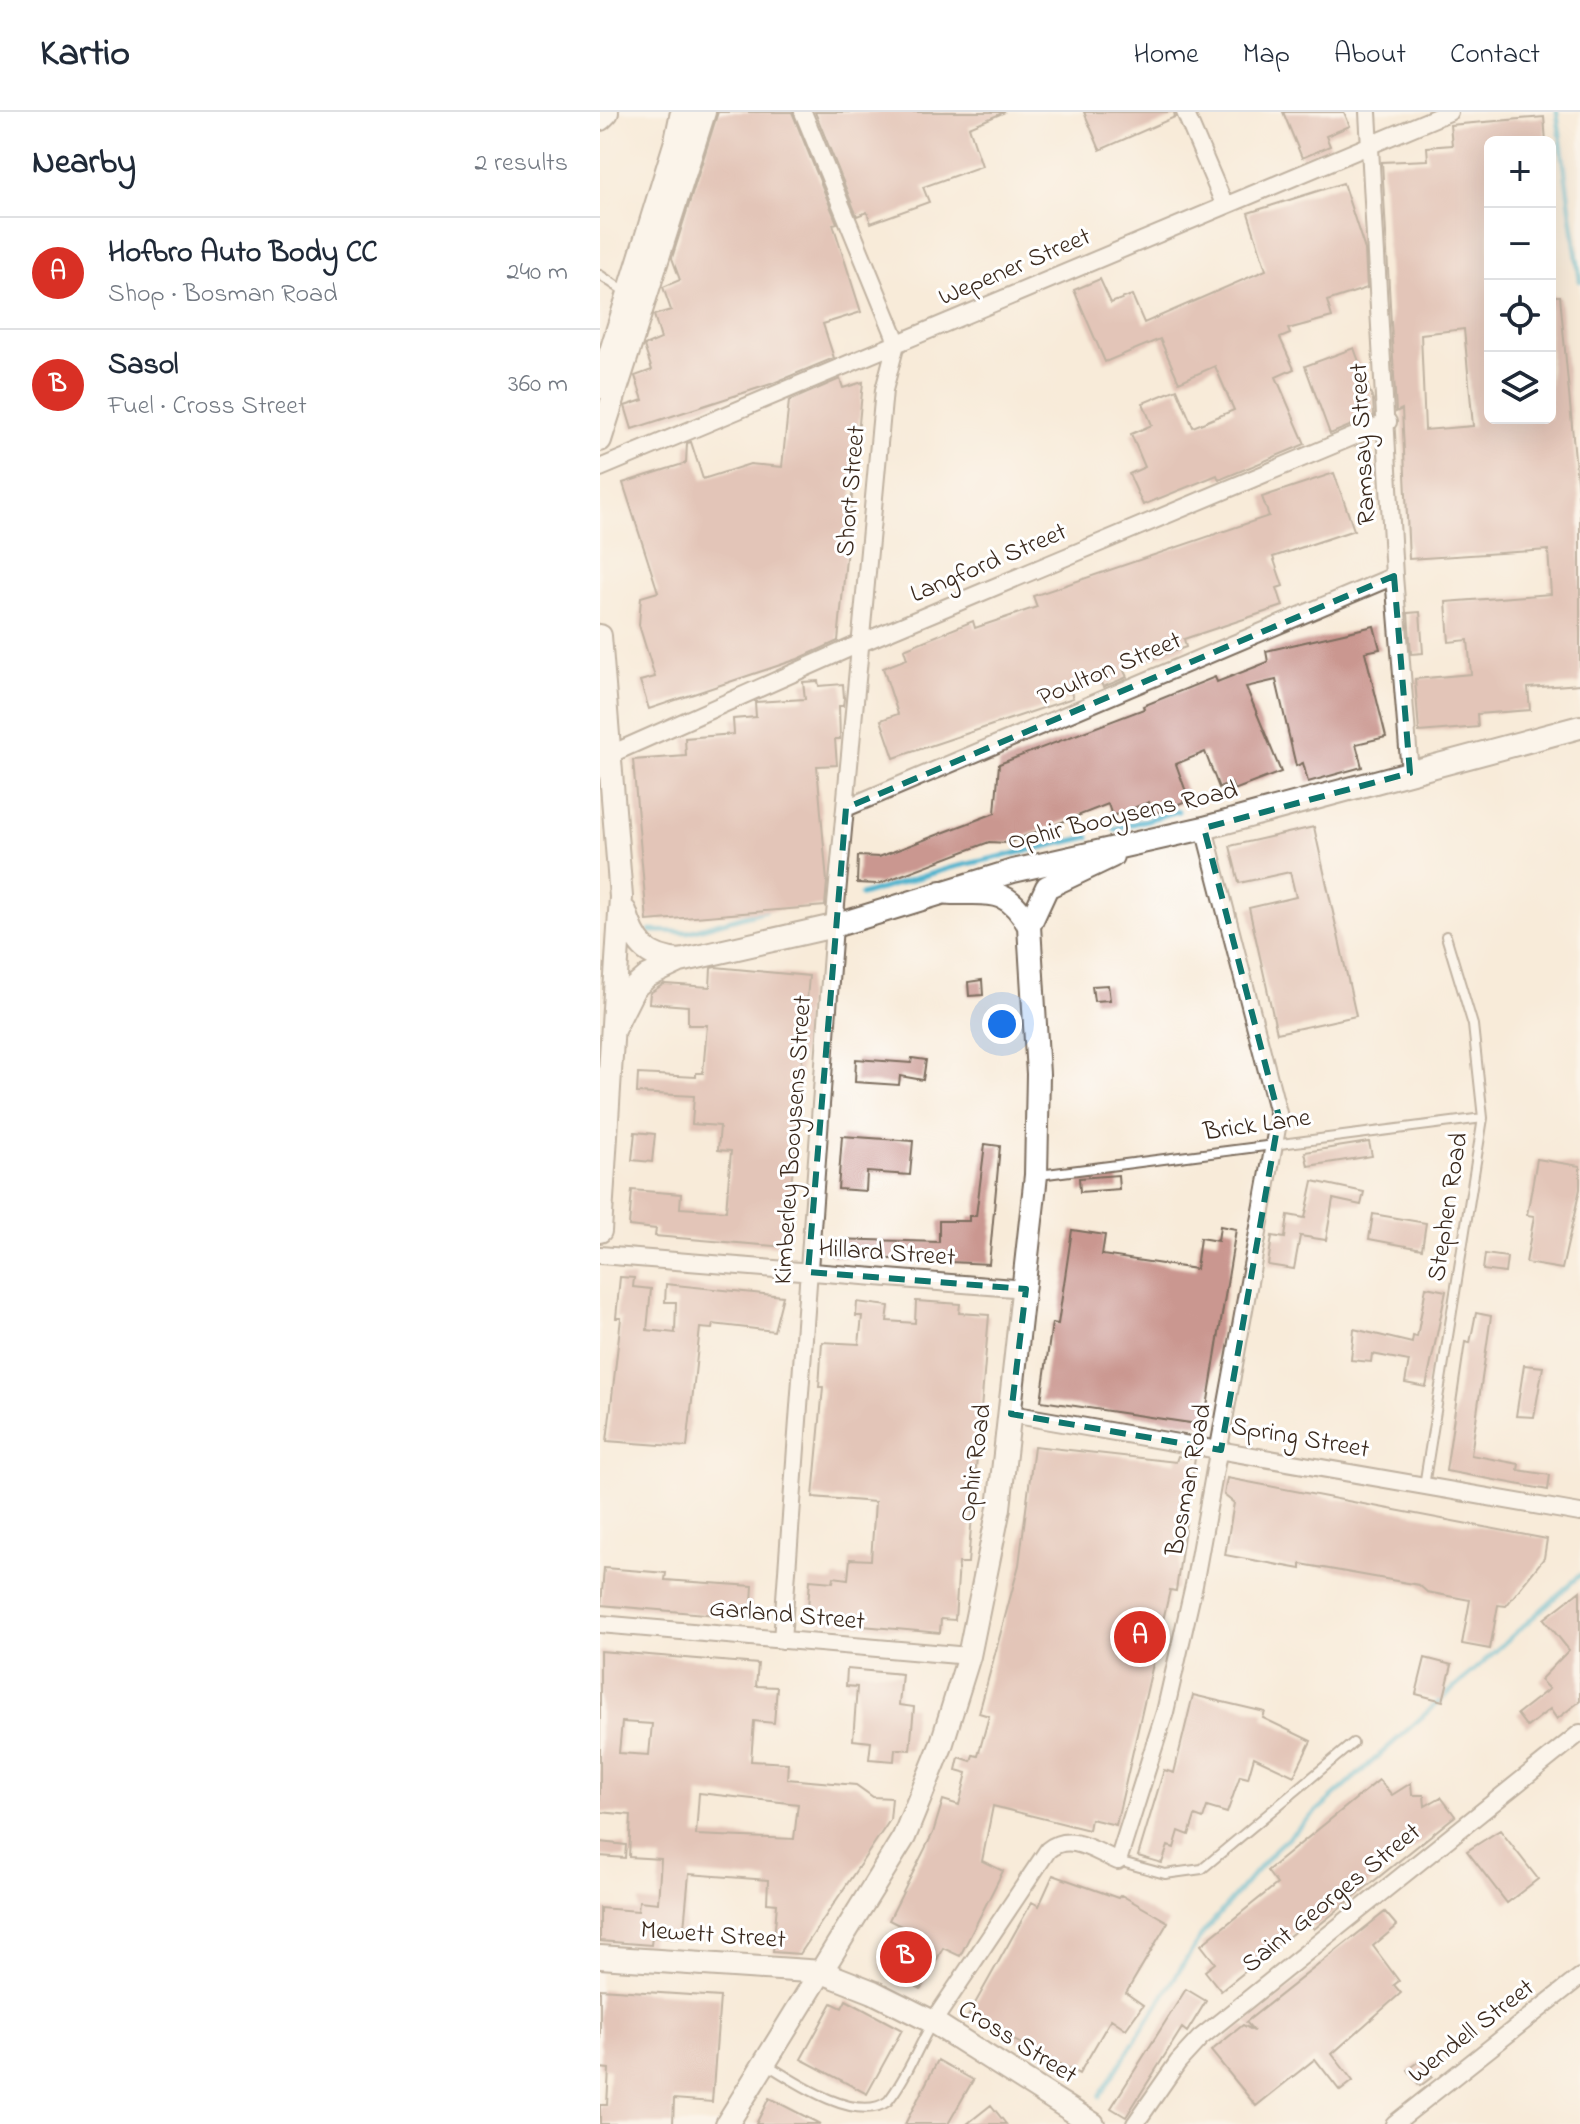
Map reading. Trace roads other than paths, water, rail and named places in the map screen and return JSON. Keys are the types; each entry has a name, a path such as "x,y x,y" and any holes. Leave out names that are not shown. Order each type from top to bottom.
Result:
{"main road":[{"path":"600,118 606,112"}],"street":[{"path":"600,387 676,141 682,112"},
{"path":"600,440 704,112"},
{"path":"803,112 896,344"},
{"path":"1185,112 1225,206"},
{"name":"Ramsay Street","path":"1368,112 1388,422 1394,576 1410,773"},
{"name":"Wepener Street","path":"600,468 1449,112"},
{"path":"628,293 645,272 660,229 674,207"},
{"name":"Short Street","path":"861,643 884,390 896,344"},
{"name":"Langford Street","path":"611,754 861,643 1388,422"},
{"name":"Poulton Street","path":"846,808 1394,576"},
{"path":"600,636 621,897 600,1231"},
{"name":"Kimberley Booysens Street","path":"782,1640 834,926 861,643"},
{"name":"Ophir Booysens Road","path":"613,1030 634,988 648,976 680,961 834,926 1081,853 1127,847 1204,828 1580,727"},
{"name":"Bosman Road","path":"1118,1861 1165,1712 1221,1450 1279,1108 1204,828"},
{"path":"1029,926 1047,887 1127,847"},
{"path":"941,892 1005,896 1018,905 1029,926"},
{"path":"621,897 641,948 655,957 680,961"},
{"name":"Ophir Road","path":"727,2124 904,1837 941,1746 969,1656 997,1521 1026,1289 1036,1175 1038,1074 1029,926"},
{"name":"Hillard Street","path":"600,1255 1026,1289"},
{"name":"Spring Street","path":"1011,1414 1580,1513"},
{"name":"Garland Street","path":"600,1624 969,1656"},
{"name":"Saint Georges Street","path":"1135,2124 1178,2062 1200,2038 1580,1733"},
{"path":"933,2022 1048,1850 1063,1840 1075,1842 1118,1861"},
{"name":"Mewett Street","path":"600,1957 822,1972"},
{"name":"Cross Street","path":"822,1972 873,1992 933,2022 1093,2124"},
{"name":"Wendell Street","path":"1394,2124 1580,1977"}],"lane":[{"path":"600,275 628,293"},
{"name":"Stephen Road","path":"1424,1486 1483,1118 1473,1025 1446,936"},
{"name":"Brick Lane","path":"1036,1175 1483,1118"},
{"path":"1118,1861 1165,1874 1202,1869 1353,1743"},
{"path":"764,2062 847,2113 870,2114 889,2100 933,2022"}],"waterway":[{"path":"1557,112 1580,281"},
{"path":"1115,829 1178,811"},
{"path":"861,895 950,868 1089,837"},
{"path":"650,931 688,932 766,910"},
{"path":"1100,2096 1203,1933 1276,1848 1580,1575"}],"place":[{"name":"Hofbro Auto Body CC","path":"1140,1637"},
{"name":"Sasol","path":"906,1957"}]}
